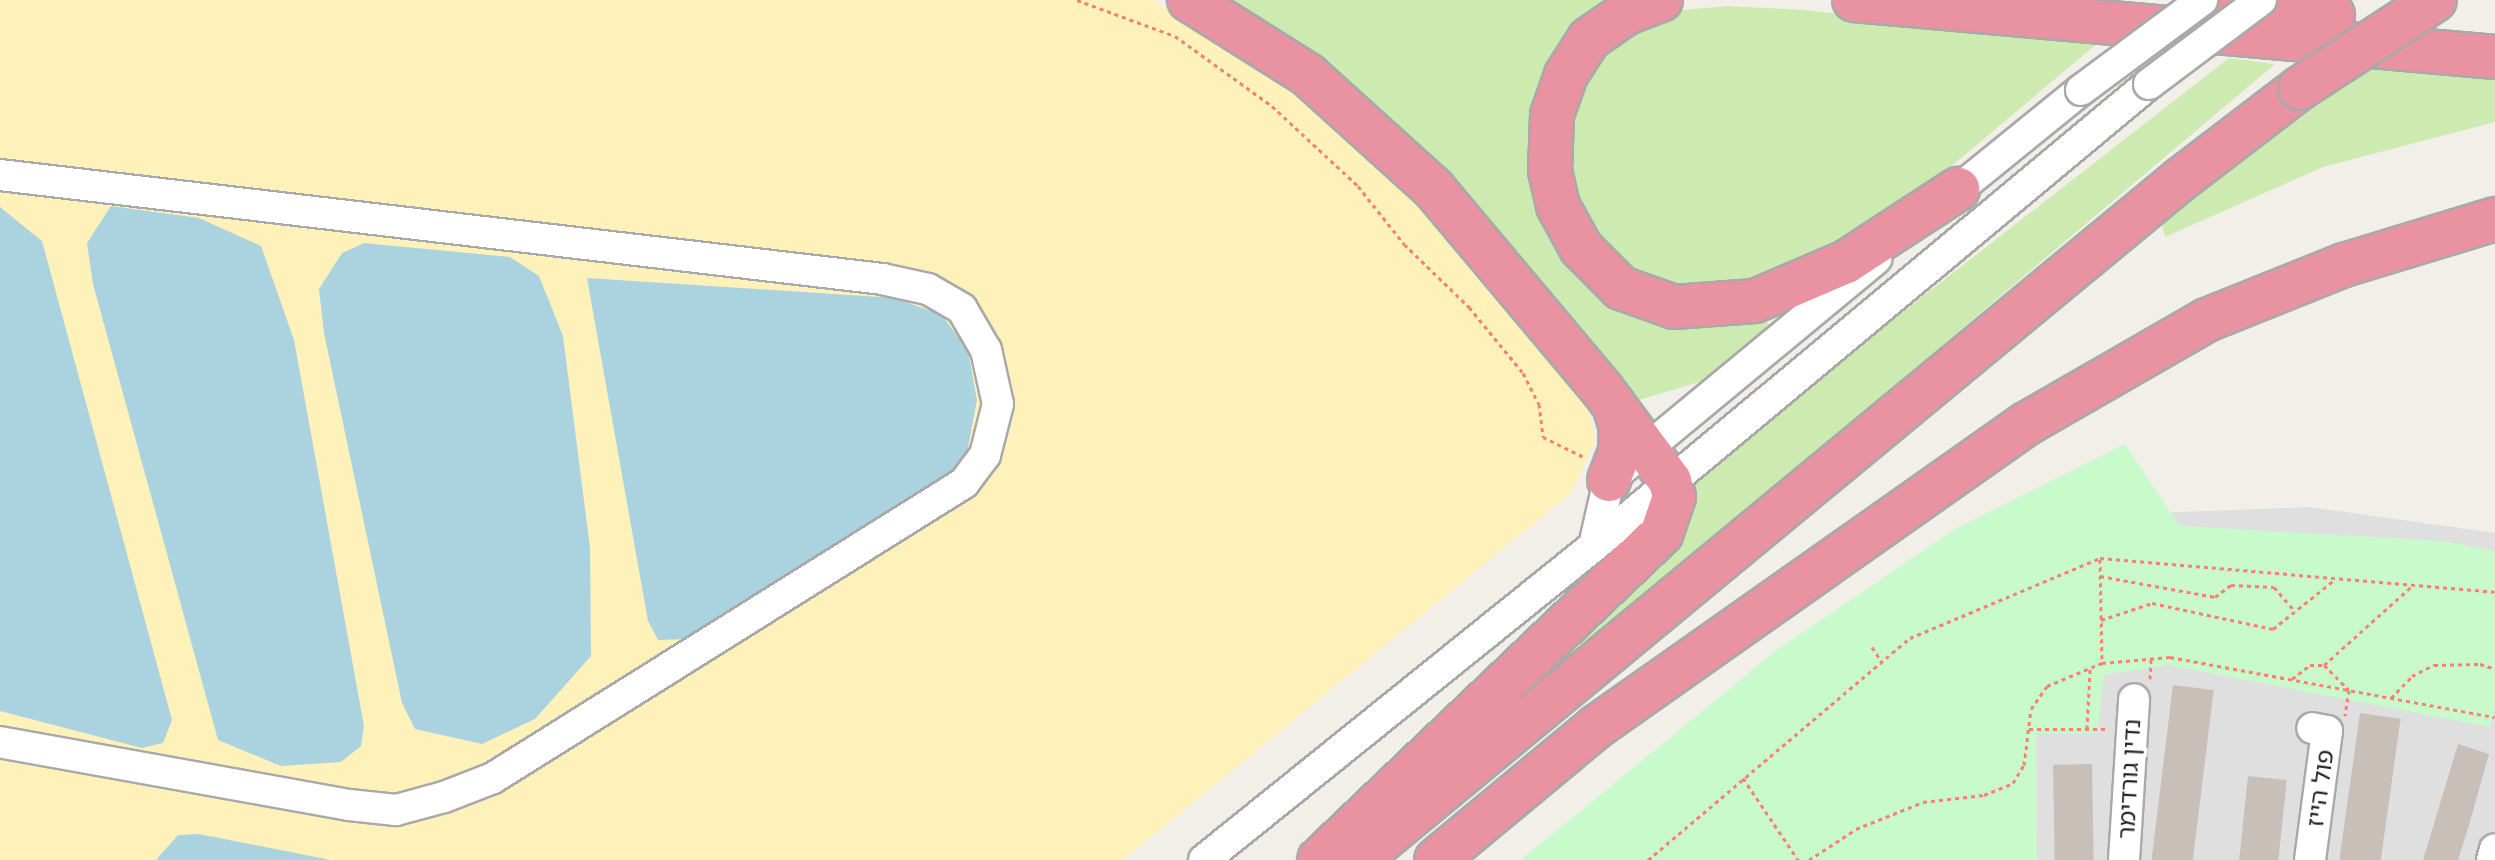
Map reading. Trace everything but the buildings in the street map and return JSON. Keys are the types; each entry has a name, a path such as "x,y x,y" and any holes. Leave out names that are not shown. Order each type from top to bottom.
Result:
{"highway":[{"path":"1189,0 1308,75 1377,134 1469,226 1614,405 1658,465 1673,510 1661,534 1319,860"},
{"path":"1661,0 1625,14 1589,39 1566,75 1550,124 1552,188 1563,217 1594,266 1621,288 1674,307 1755,301 1846,262 1958,189"},
{"path":"1854,0 2495,57"},
{"path":"2205,0 2495,34"},
{"path":"1358,860 2132,219 2300,88 2435,0"},
{"path":"1436,860 1596,727 1698,651 2082,390 2207,320 2344,265 2495,219"},
{"path":"1609,480 1620,452 1621,428 1614,405"}],"street":[{"path":"1204,860 1594,546 1658,465 1958,189 2081,90 2205,0"},
{"path":"1594,546 1609,480 1658,465 2261,0"},
{"path":"0,175 882,279 928,289 962,309 986,350 998,404 985,455 964,483 493,778 444,797 396,810 349,805 0,742"},
{"name":"נדין גורדימר","path":"2124,860 2132,714"},
{"name":"פול הייז","path":"2310,860 2327,731 2312,728"},
{"path":"2492,860 2495,849"}],"path":[{"path":"1077,0 1175,36 1272,106 1358,186 1404,244 1469,307 1523,373 1539,404 1543,437 1587,458 1609,480"},
{"path":"2100,558 2102,663"},
{"path":"1648,860 1910,638 2100,558 2333,581 2495,592"},
{"path":"2100,576 2215,597 2231,585 2274,587 2295,611"},
{"path":"2101,620 2152,603 2273,629 2333,581"},
{"path":"2292,679 2310,665 2324,665 2412,586"},
{"path":"1872,647 1881,661"},
{"path":"2391,698 2412,676 2434,665 2480,664 2495,669"},
{"path":"2324,665 2349,690"},
{"path":"2087,729 2090,667"},
{"path":"2029,729 2087,729 2132,714"},
{"path":"1743,778 1798,860"}],"shaded area":[{"path":"2310,507 2495,533 2495,860 1529,860 2101,515"}],"green space":[{"path":"1228,0 1612,0 1533,112 1530,154 1540,212 1551,238 1580,278 1624,312 1692,327 1735,324 1762,314 1773,332 1709,379 1629,403 1329,70"},
{"path":"1729,6 1804,10 2099,42 1898,211 1797,271 1711,294 1638,282 1580,222 1563,134 1599,48 1671,11"},
{"path":"2229,58 2275,64 1417,789 1691,507 1696,473"},
{"path":"2368,68 2495,80 2495,122 2323,167 2165,237 2161,221"},
{"path":"2125,444 2180,526 2443,541 2495,551 2495,708 2490,727 2168,665 2104,675 2097,733 2036,733 2037,860 1521,860 1778,649 1957,528"}],"sand":[{"path":"0,0 1153,0 1305,101 1451,235 1578,391 1591,417 1595,442 1571,493 1123,860 0,860"}],"water":[{"path":"111,206 199,218 261,246 294,340 364,726 361,746 341,762 281,766 218,740 93,284 87,243"},
{"path":"0,207 42,241 172,720 163,743 142,748 0,711"},
{"path":"364,243 510,257 539,276 563,336 590,548 591,656 535,719 482,744 415,729 402,703 324,333 319,289 342,253"},
{"path":"587,278 895,298 942,315 968,351 977,400 967,453 945,483 689,639 658,640 648,621"},
{"path":"198,834 331,860 156,860 178,835"}]}
